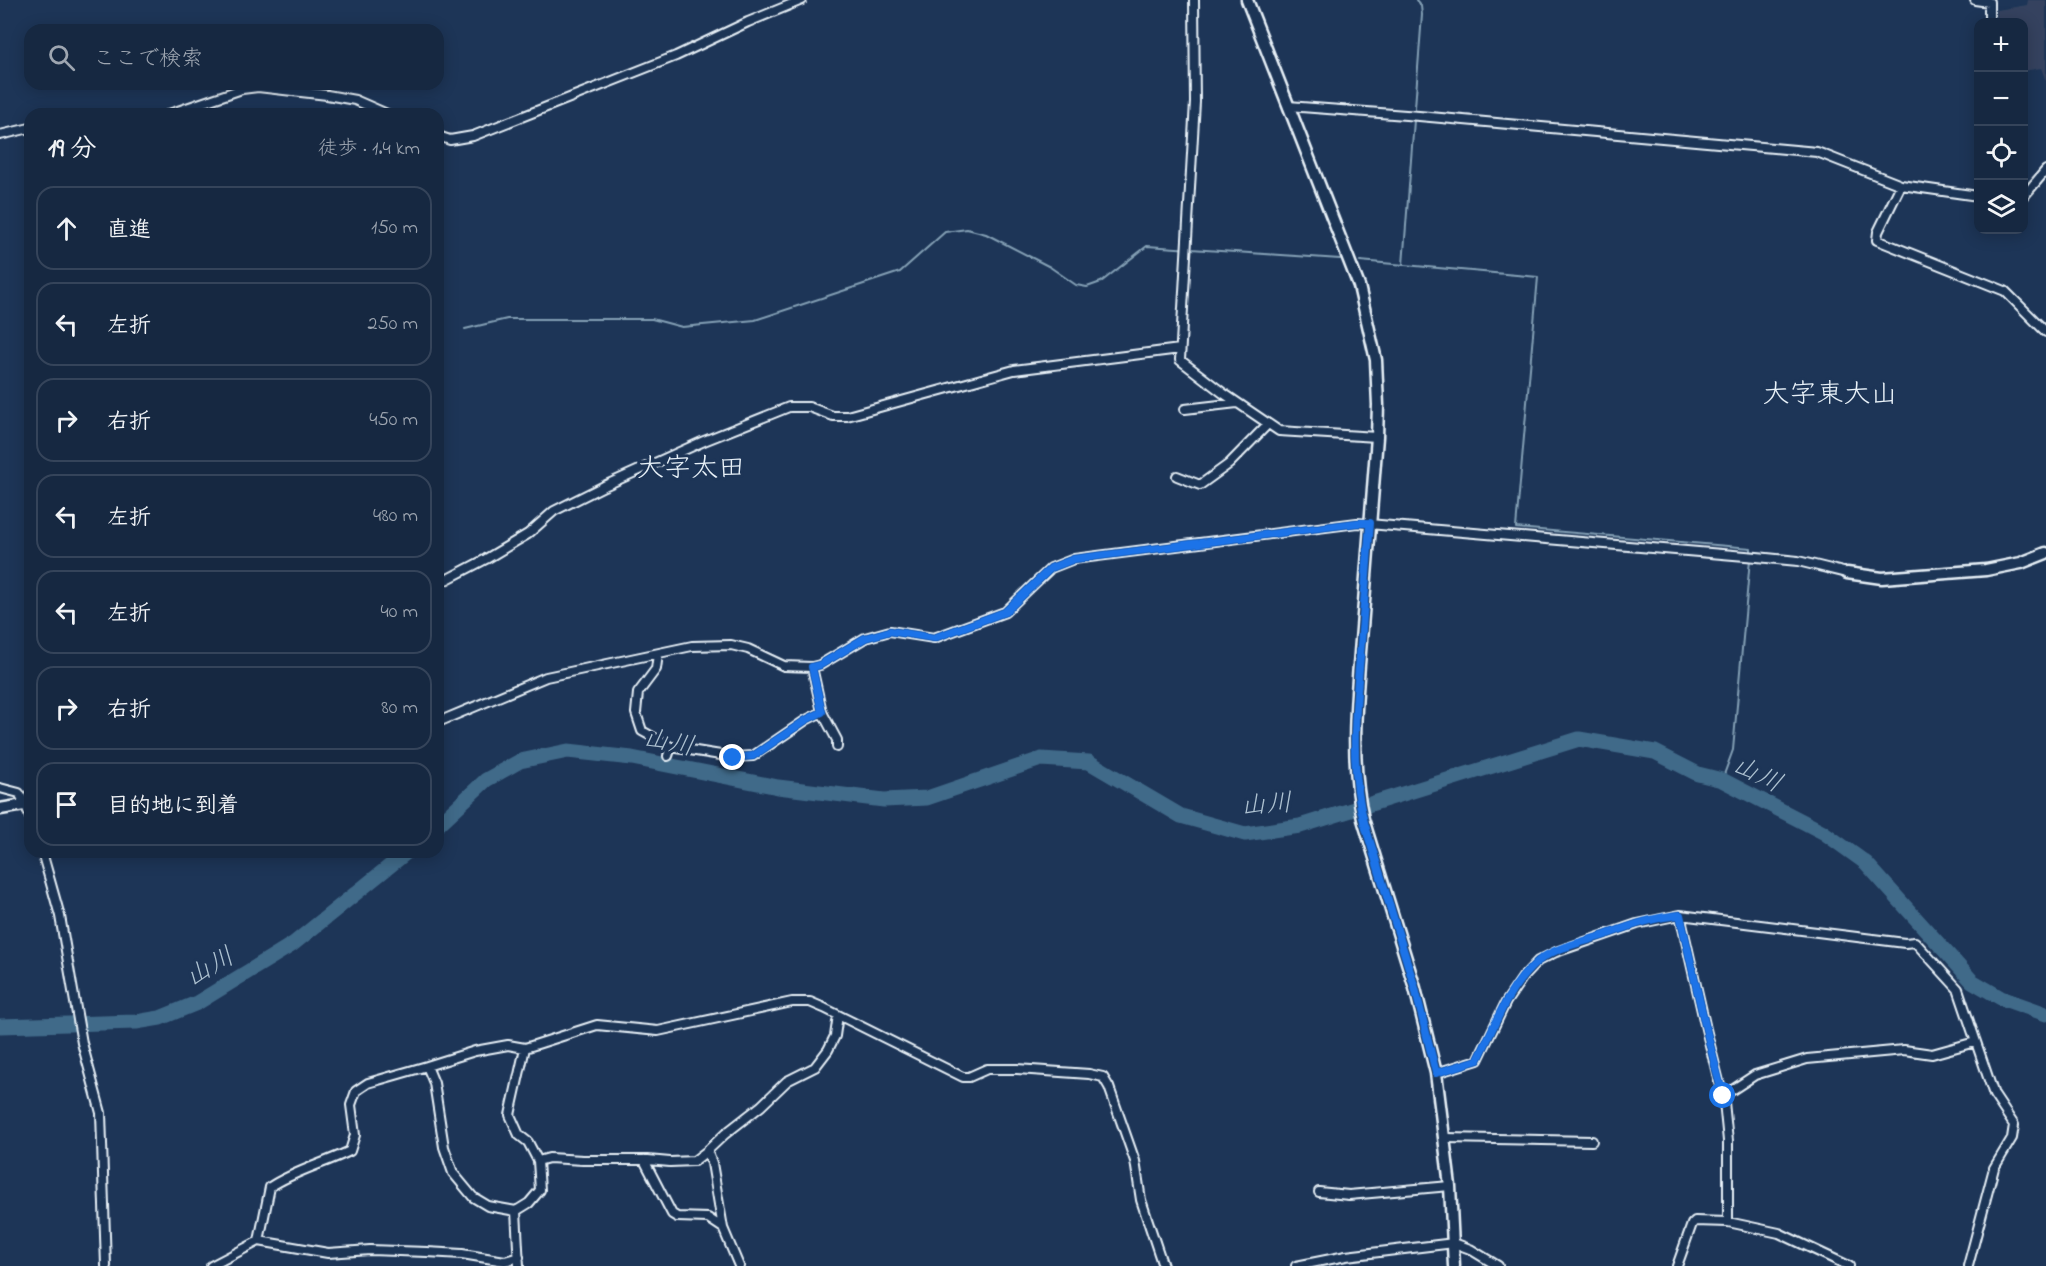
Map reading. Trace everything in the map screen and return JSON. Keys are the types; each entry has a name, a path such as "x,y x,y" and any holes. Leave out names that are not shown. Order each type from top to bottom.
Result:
{"street":[{"path":"444,138 450,140 473,136 676,56 748,22 802,0"},
{"path":"1194,0 1195,102 1180,360 1279,431 1377,437"},
{"path":"1247,0 1359,286 1376,360 1377,437 1355,711 1355,757 1363,819 1415,988 1436,1073 1446,1138 1454,1266"},
{"path":"1975,0 1989,2 1989,18"},
{"path":"187,108 239,90"},
{"path":"284,90 356,100 374,108"},
{"path":"1288,106 1817,152 1901,185 1974,195"},
{"path":"0,135 24,129"},
{"path":"2028,191 2046,170"},
{"path":"1901,185 1878,232 1877,240 2005,291 2046,332"},
{"path":"444,581 528,534 554,511 704,441 789,407 809,407 833,416 847,416 1014,370 1180,349"},
{"path":"1185,409 1237,403"},
{"path":"1177,476 1200,484 1229,464 1268,424"},
{"path":"444,720 546,677 692,646 731,645 748,649 784,666 812,667 820,665 865,638 890,631 934,638 1005,612 1051,568 1074,559 1357,523 1798,561 1847,573 1882,578 1986,570 2021,563 2046,553"},
{"path":"658,654 656,669 638,693 636,713 642,731 671,747 733,758 753,756 806,720 822,712"},
{"path":"812,667 822,712 837,740 837,747"},
{"path":"668,756 671,747"},
{"path":"0,788 19,793 24,799"},
{"path":"0,809 24,805"},
{"path":"44,858 60,916 82,1043 101,1113 106,1266"},
{"path":"1436,1073 1478,1060 1506,1002 1523,977 1538,961 1556,951 1636,924 1680,915 1905,943 1915,942 1958,989 1994,1095 2014,1125 2012,1138 1994,1168 1968,1266"},
{"path":"1680,915 1723,1096 1728,1141 1728,1222"},
{"path":"259,1241 270,1187 287,1176 350,1151 355,1136 351,1104 357,1091 368,1083 486,1049 508,1045 525,1048 597,1025 658,1031 792,1002 814,1003 963,1077 969,1077 987,1069 1017,1069 1103,1077 1109,1087 1136,1161 1142,1200 1163,1266"},
{"path":"538,1161 549,1158 694,1161 761,1106 787,1081 814,1066 828,1050 835,1036 838,1015"},
{"path":"1723,1096 1755,1076 1807,1059 1904,1050 1932,1054 1975,1042"},
{"path":"427,1066 434,1083 444,1147 453,1173 473,1197 488,1206 516,1211 529,1203 540,1190 538,1161 528,1142 519,1135 510,1115 525,1048"},
{"path":"1446,1138 1592,1141"},
{"path":"707,1151 712,1163 723,1228 739,1266"},
{"path":"644,1160 672,1214 677,1217 708,1218 723,1228"},
{"path":"1319,1192 1349,1195 1450,1186"},
{"path":"211,1266 259,1241 328,1253 370,1250 427,1252 519,1262 516,1211"},
{"path":"1677,1266 1695,1221 1728,1222 1779,1233 1849,1266"},
{"path":"1296,1266 1346,1256 1454,1243 1470,1249 1498,1266"}],"shaded area":[{"path":"2028,0 2046,0 2046,81 2041,68 2028,70 2028,18 1997,18 1997,10 2027,5"}],"waterway":[{"path":"1403,265 1422,15 1421,6 1416,0"},
{"path":"465,329 507,319 652,319 682,327 755,320 900,272 945,232 967,229 986,234 1050,267 1076,285 1087,287 1101,282 1147,246 1340,259"},
{"path":"1360,261 1538,277 1516,528 1751,548 1751,553"},
{"path":"1722,780 1733,750 1750,559"},
{"name":"山川","path":"444,819 486,780 520,761 568,751 632,758 778,787 884,800 927,798 1041,759 1089,762 1181,816 1245,834 1300,826 1579,739 1655,752 1698,774 1722,780 1823,832 1866,863 1972,981 2001,998 2046,1014"},
{"name":"山川","path":"0,1026 136,1022 160,1018 197,1003 293,944 400,858"}],"district":[{"name":"大字東大山","path":"1830,393"},
{"name":"大字太田","path":"691,467"}],"route":[{"path":"733,758 753,756 806,720 822,712 812,667 820,665 865,638 890,631 934,638 1005,612 1051,568 1074,559 1370,523 1355,711 1358,791 1364,822 1415,988 1436,1073 1478,1060 1506,1002 1523,977 1538,961 1556,951 1636,924 1671,915 1680,915 1723,1096"}]}
